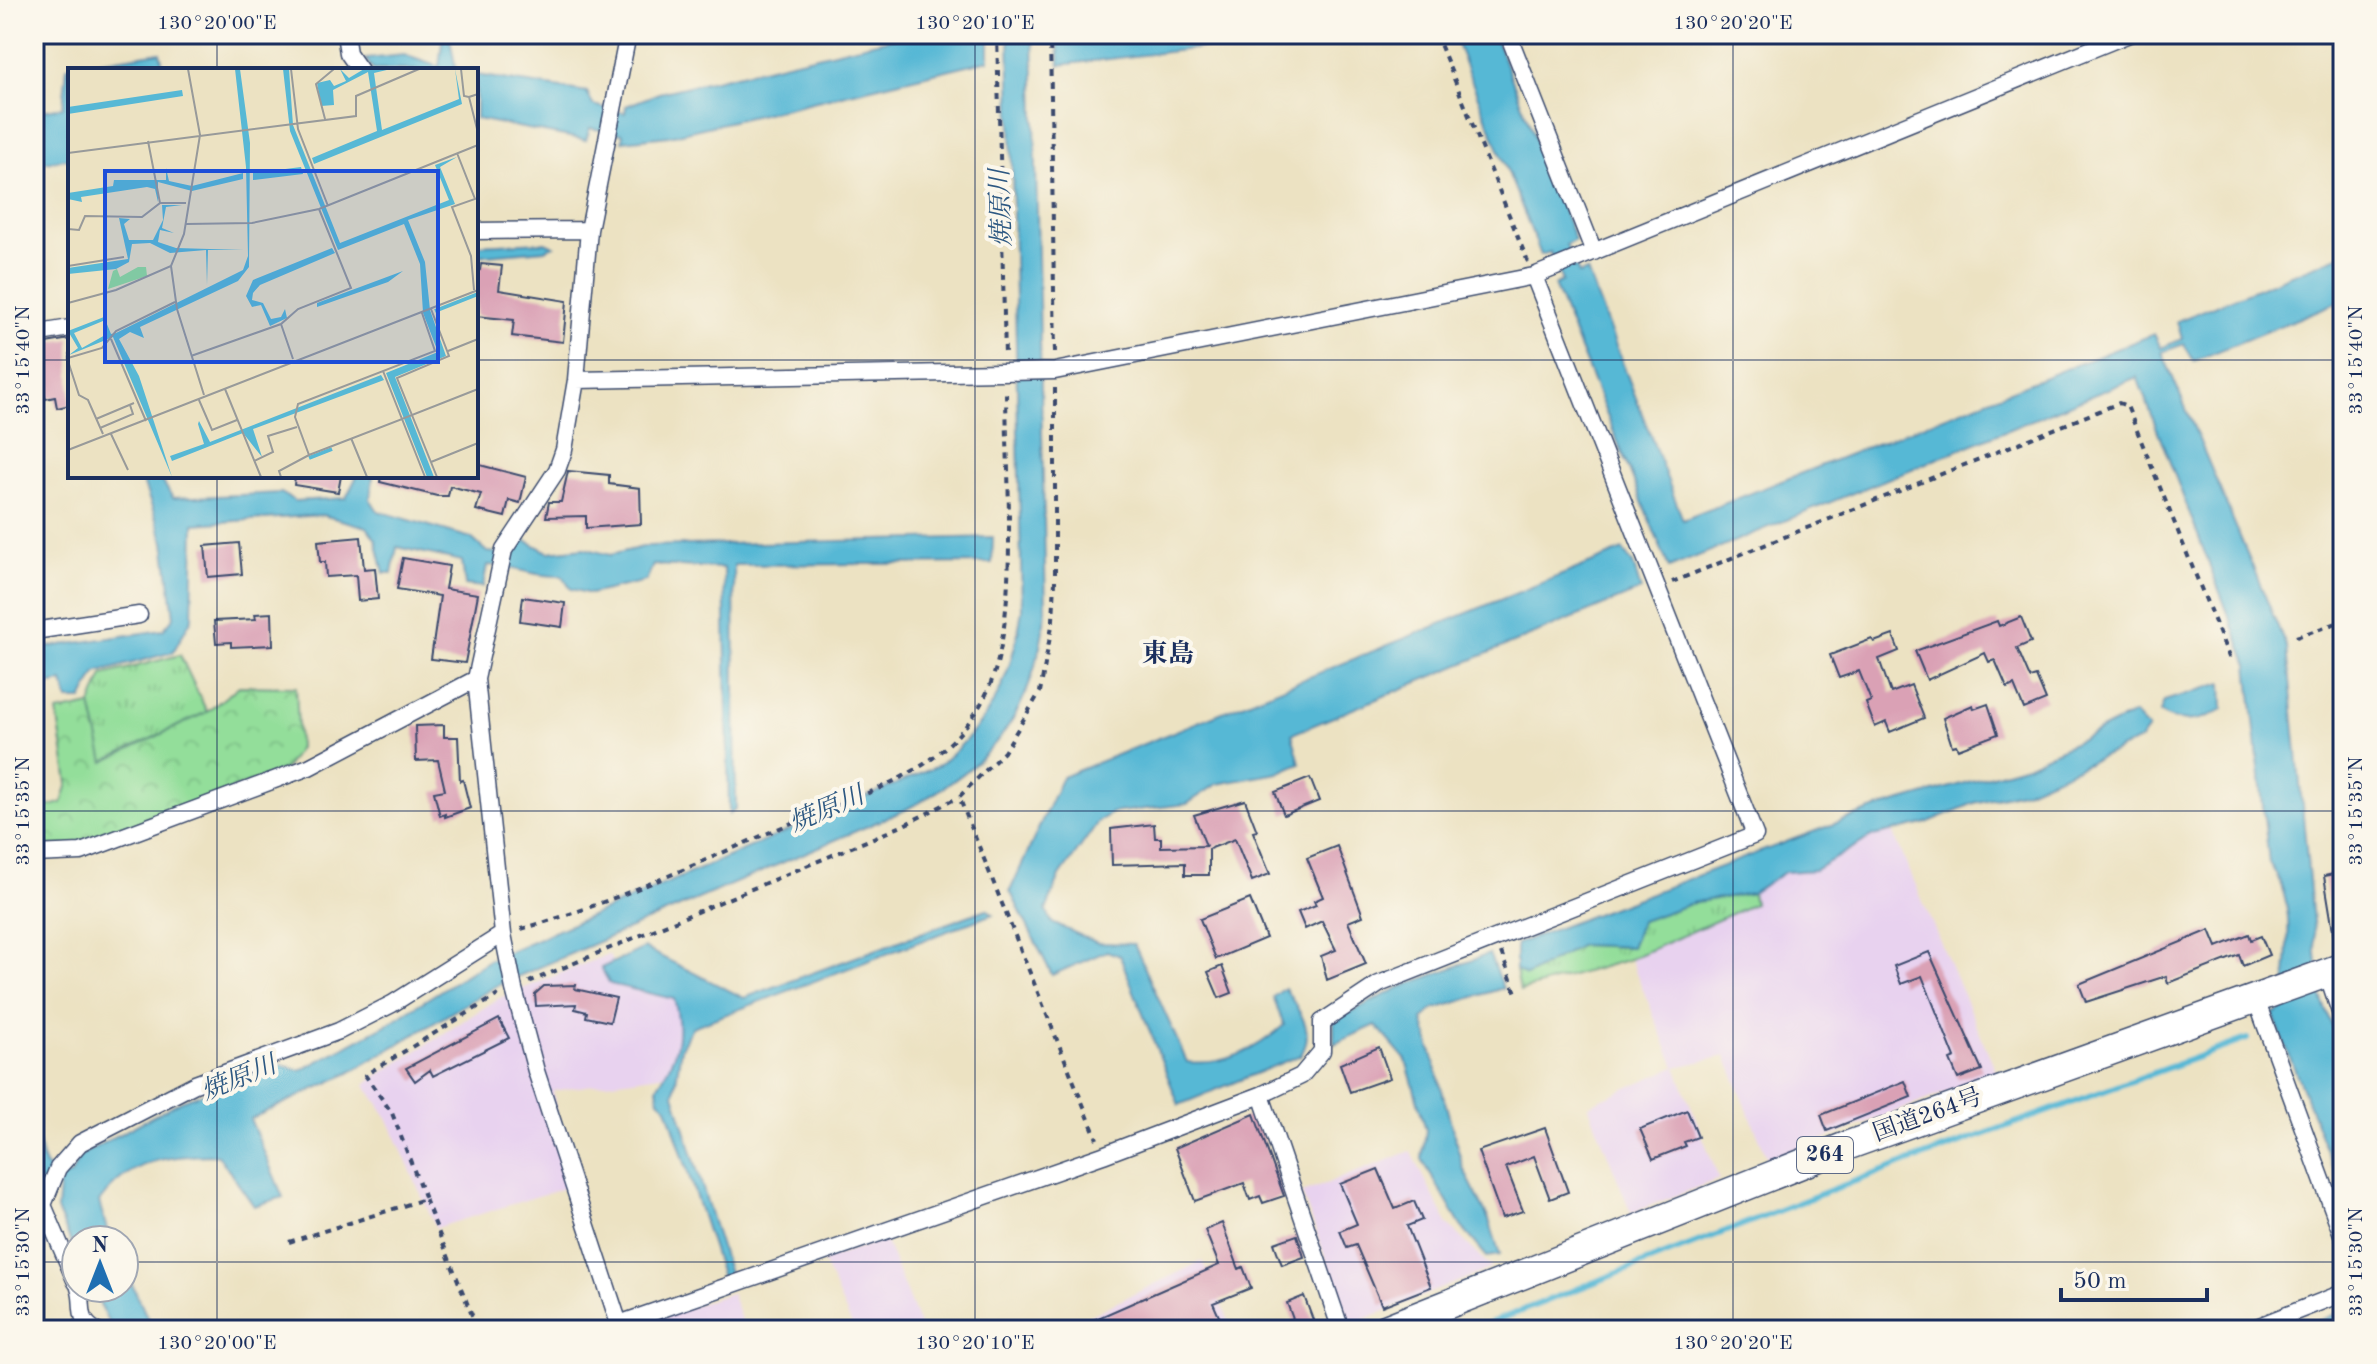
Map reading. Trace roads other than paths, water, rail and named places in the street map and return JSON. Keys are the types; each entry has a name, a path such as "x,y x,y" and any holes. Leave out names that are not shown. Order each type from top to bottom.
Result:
{"highway":[{"name":"国道264号","path":"1383,1330 1849,1145 2335,970"}],"street":[{"path":"345,34 348,53 359,68"},
{"path":"628,34 589,230 576,380 557,470 504,550 476,679 503,934 514,989 536,1071 620,1327 1103,1155 1261,1095 1301,1076 1322,1051 1322,1022 1379,984 1755,835 1534,276"},
{"path":"1508,34 1586,255"},
{"path":"576,380 1055,371 1534,276 2129,34"},
{"path":"478,231 589,230"},
{"path":"34,334 68,328"},
{"path":"34,631 139,615"},
{"path":"34,854 81,852 309,767 476,679"},
{"path":"60,1244 42,1202 58,1168 80,1143 195,1084 339,1031 392,1004 503,934"},
{"path":"2335,970 2343,1021"},
{"path":"2263,994 2343,1237"},
{"path":"1261,1095 1341,1330"},
{"path":"2249,1330 2343,1293"},
{"path":"78,1304 87,1325 95,1330"}],"water":[{"path":"443,34 449,34 456,68 372,68 366,59 404,55 439,67"},
{"path":"911,34 989,34 989,60 669,136 622,141 623,134 590,128 586,140 478,119 478,75 587,92 593,105 625,113 626,106 659,93"},
{"name":"焼原川","path":"1009,34 1033,34 1046,610 1031,678 1020,706 1005,731 964,773 905,810 498,985 349,1073 250,1119 283,1197 254,1206 218,1155 183,1156 137,1168 111,1188 99,1202 105,1224 63,1224 57,1210 59,1187 41,1181 34,1197 34,1130 45,1166 64,1177 71,1175 79,1156 181,1101 230,1084 262,1066 277,1063 300,1071 386,1025 489,960 938,766 972,733 996,697 1012,656 1022,609"},
{"path":"1057,34 1317,34 1060,65"},
{"path":"1453,34 1494,34 1575,240 1566,245 1579,274 1587,271 1683,520 2154,334 2161,348 2182,339 2177,321 2343,254 2343,300 2194,361 2184,344 2162,352 2287,648 2320,995 2343,1055 2343,1192 2273,1014 2284,1008 2288,914 2279,879 2269,863 2248,665 2137,377 1669,568 1554,285 1562,281 1550,252 1541,255"},
{"path":"160,52 164,68 68,68 68,158 34,164 34,112 63,107 67,67"},
{"path":"545,242 554,246 545,250 478,256 478,245"},
{"path":"142,478 160,478 173,498 281,493 295,501 346,498 356,478 373,478 370,499 378,511 471,538 487,552 513,554 523,539 548,552 584,548 610,555 647,546 993,537 992,563 734,565 736,808 729,814 724,568 653,565 646,581 590,594 571,589 562,576 487,565 483,587 465,585 462,561 397,547 392,573 384,573 376,540 367,527 322,515 194,524 192,618 173,652 96,673 82,700 68,700 63,682 34,687 34,649 163,630 174,617 164,542"},
{"path":"1623,550 1633,564 1641,590 1292,734 1300,763 1278,773 1217,784 1187,804 1111,813 1098,822 1060,876 1046,910 1052,923 1098,943 1134,944 1187,1062 1227,1059 1251,1049 1273,1034 1284,1025 1273,997 1285,988 1306,1029 1307,1037 1301,1055 1179,1105 1120,956 1107,951 1052,975 1010,891 1062,777"},
{"path":"2222,683 2223,709 2215,713 2184,721 2160,713 2164,701"},
{"path":"2134,714 2148,729 2140,740 2025,791 1974,803 1924,824 1873,836 1815,870 1785,872 1752,893 1696,902 1641,921 1631,947 1581,945 1526,976 1516,970 1516,944 1871,810 2027,765"},
{"path":"987,909 993,914 692,1027 681,1048 674,1094 730,1277 723,1281 667,1107 659,1100 657,1087 670,1066 677,1045 678,1023 674,999 610,984 601,968 644,948 744,998"},
{"path":"1489,954 1503,988 1432,1010 1423,1020 1463,1168 1489,1220 1500,1255 1487,1257 1461,1226 1422,1159 1426,1130 1406,1060 1376,1025 1334,1044 1334,1020 1401,987"},
{"path":"140,1302 153,1330 112,1330 100,1304"},
{"path":"2343,1311 2343,1330 2296,1330"}],"waterway":[{"path":"1472,1330 1839,1187 2247,1039"}],"district":[{"name":"東島","path":"1168,655"}]}
